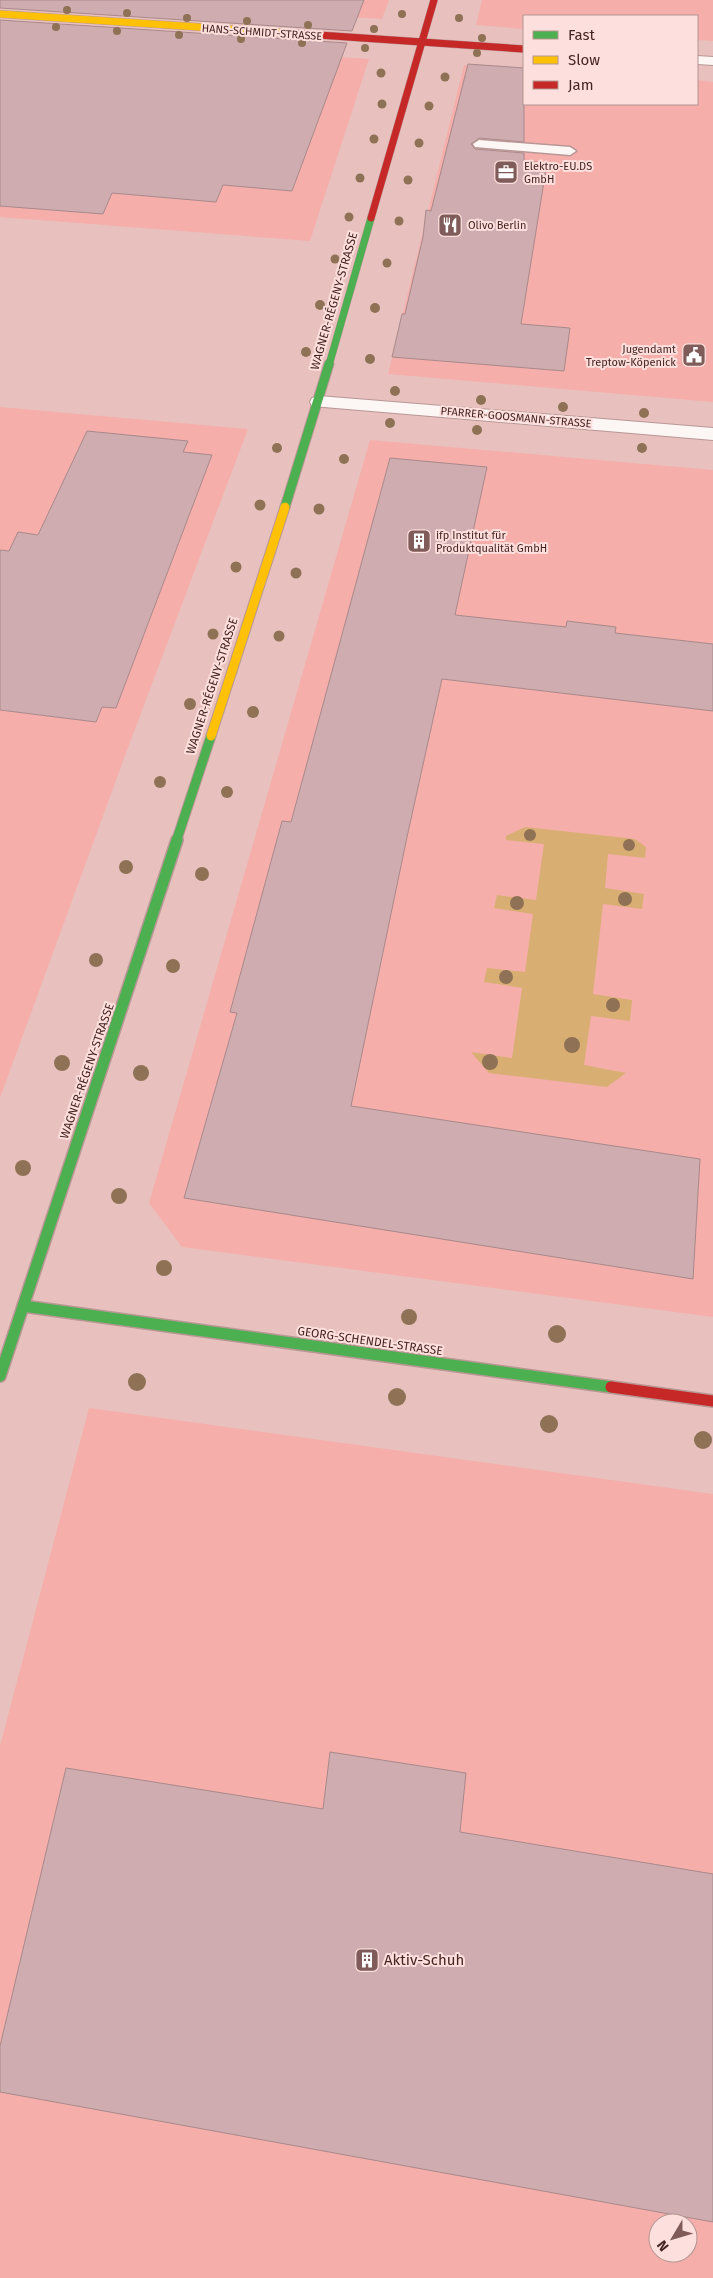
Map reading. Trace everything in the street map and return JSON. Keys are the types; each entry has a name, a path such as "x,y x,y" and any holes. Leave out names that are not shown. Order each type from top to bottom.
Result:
{"street":[{"name":"WAGNER-RÉGENY-STRASSE","path":"0,1376 114,1034 319,402 434,0"},
{"name":"HANS-SCHMIDT-STRASSE","path":"0,14 523,49"},
{"path":"698,60 713,61"},
{"name":"PFARRER-GOOSMANN-STRASSE","path":"319,402 713,434"},
{"name":"GEORG-SCHENDEL-STRASSE","path":"23,1306 713,1401"}],"lane":[{"path":"479,144 570,151"}],"shaded area":[{"path":"84,0 389,0 382,19"},
{"path":"482,0 713,0 713,41 698,40 698,15 523,15 523,29 476,25"},
{"path":"0,35 369,59 310,241 0,217"},
{"path":"464,65 523,69 523,105 698,105 698,80 713,82 713,402 388,374"},
{"path":"0,407 248,429 126,753 0,1098"},
{"name":"ifp Institut für Produktqualität GmbH","path":"370,440 713,470 713,1317 182,1247 149,1203"},
{"path":"525,827 635,839 646,847 645,858 608,854 605,888 644,894 642,909 603,904 593,994 632,1000 630,1021 591,1016 584,1065 626,1073 607,1087 489,1073 471,1052 512,1058 522,988 484,982 487,968 525,972 533,914 494,908 497,895 536,900 544,844 506,840 506,836"},
{"path":"89,1408 713,1494 713,2278 0,2278 0,1746"}],"building":[{"path":"0,0 364,0 352,31 0,8"},
{"path":"0,20 347,43 292,191 223,185 216,202 112,193 103,214 0,206"},
{"path":"468,64 523,68 524,142 479,138 471,144 475,149 524,153 524,161 547,163 521,324 570,328 564,371 392,357 402,314 405,314 423,237 426,210 431,211"},
{"path":"87,431 188,441 183,452 212,455 116,708 102,707 96,722 0,710 0,550 9,551 18,532 38,535"},
{"path":"390,458 487,467 455,615 566,627 567,621 616,627 615,633 713,644 713,711 442,679 351,1106 700,1159 693,1279 184,1198 237,1013 230,1012 282,821 291,822"},
{"name":"Aktiv-Schuh","path":"330,1752 466,1773 460,1832 713,1874 713,2222 698,2219 698,2213 664,2213 0,2092 0,2046 66,1768 323,1809"}],"traffic: fast":[{"path":"285,507 310,430 371,218"},
{"path":"0,1376 211,736"},
{"path":"23,1306 611,1387"}],"traffic: slow":[{"path":"0,14 289,33"},
{"path":"211,736 285,507"}],"traffic: jam":[{"path":"371,218 434,0"},
{"path":"289,33 523,49"},
{"path":"611,1387 713,1401"}],"place":[{"name":"Elektro-EU.DS GmbH","path":"506,172"},
{"name":"Olivo Berlin","path":"450,225"},
{"name":"Jugendamt Treptow-Köpenick","path":"694,355"},
{"name":"ifp Institut für Produktqualität GmbH","path":"419,541"},
{"name":"Aktiv-Schuh","path":"367,1960"}]}
